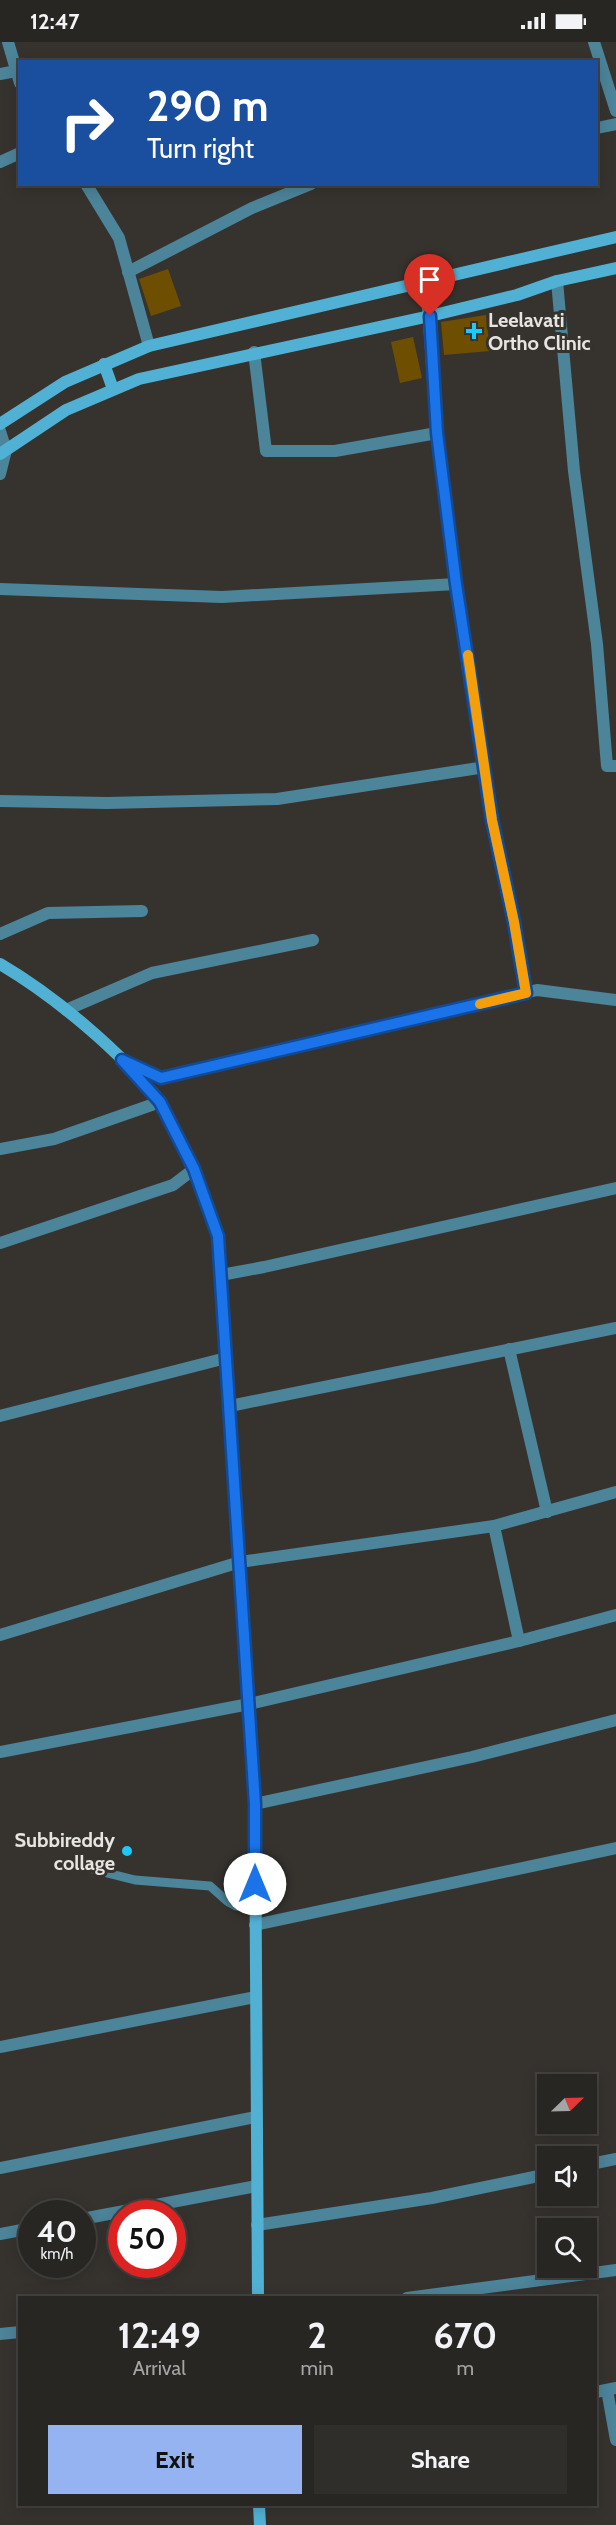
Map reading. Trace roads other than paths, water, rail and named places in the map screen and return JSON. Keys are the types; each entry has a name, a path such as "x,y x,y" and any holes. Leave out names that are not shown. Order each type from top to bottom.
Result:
{"main road":[{"path":"0,424 65,382 149,346 616,237"},
{"path":"3,452 66,410 139,379 254,352 430,316 616,268"},
{"path":"104,364 113,389"},
{"path":"0,964 28,980 66,1010 122,1060 160,1102 194,1169 218,1236 255,1804 258,2296"},
{"path":"259,2506 260,2525"}],"street":[{"path":"0,74 18,77 8,42"},
{"path":"594,42 616,111"},
{"path":"598,128 616,124"},
{"path":"0,162 18,154"},
{"path":"87,186 119,238 149,346"},
{"path":"128,272 252,208 306,186"},
{"path":"426,282 437,433 456,584 492,820 514,922 526,993"},
{"path":"556,282 574,471 597,644 607,766 616,766"},
{"path":"254,352 266,451 335,451 437,433"},
{"path":"0,431 3,452 0,474"},
{"path":"0,589 222,597 456,584"},
{"path":"0,801 107,803 277,799 485,767"},
{"path":"0,934 48,913 141,911"},
{"path":"66,1010 152,974 314,940"},
{"path":"122,1060 161,1078 537,990 616,1000"},
{"path":"0,1149 54,1139 160,1102"},
{"path":"0,1243 173,1185 194,1169"},
{"path":"221,1275 616,1188"},
{"path":"230,1406 616,1328"},
{"path":"509,1349 547,1512"},
{"path":"0,1416 226,1358"},
{"path":"0,1635 240,1562 494,1526 616,1492"},
{"path":"494,1526 519,1641"},
{"path":"0,1752 249,1704 616,1616"},
{"path":"255,1804 472,1757 616,1720"},
{"path":"255,1925 616,1848"},
{"path":"0,2047 256,1997"},
{"path":"0,2168 256,2117"},
{"path":"597,2163 616,2159"},
{"path":"257,2225 432,2198 537,2176"},
{"path":"96,2216 257,2186"},
{"path":"0,2234 18,2231"},
{"path":"422,2296 616,2270"},
{"path":"0,2334 18,2332"},
{"path":"606,2390 616,2440"}],"lane":[{"path":"93,1864 95,1870 135,1880 210,1886 236,1906 255,1904"}],"place":[{"name":"Leelavati Ortho Clinic","path":"474,331"},
{"name":"Subbireddy collage","path":"127,1851"}]}
